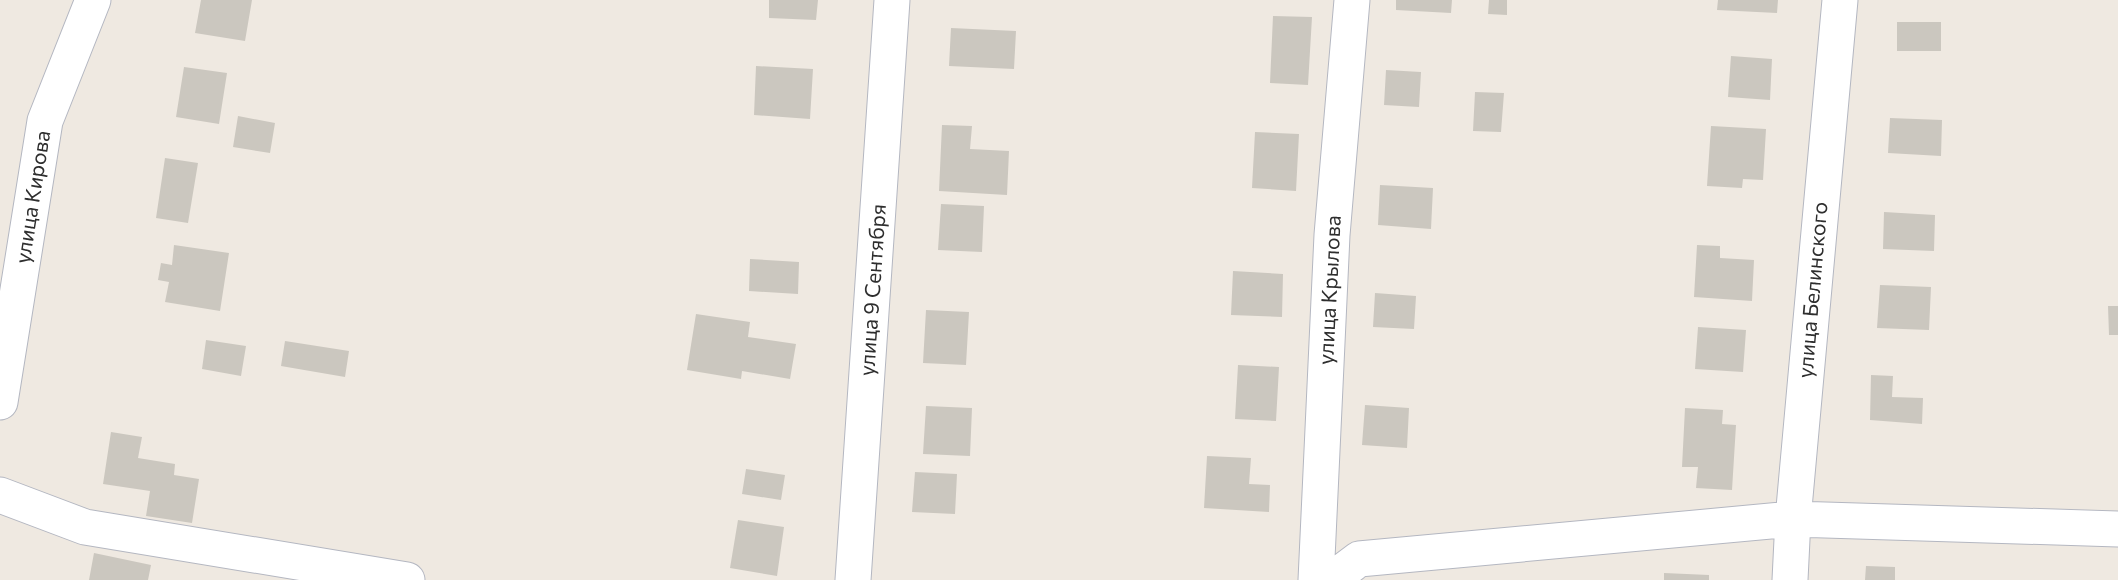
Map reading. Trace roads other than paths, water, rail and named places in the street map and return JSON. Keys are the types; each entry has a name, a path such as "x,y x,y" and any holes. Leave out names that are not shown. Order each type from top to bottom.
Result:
{"street":[{"name":"улица Кирова","path":"0,402 45,121 93,0"},
{"name":"улица 9 Сентября","path":"853,580 892,0"},
{"name":"улица Крылова","path":"1316,580 1332,235 1352,0"},
{"name":"улица Белинского","path":"1790,580 1793,519 1840,0"},
{"path":"0,495 85,527 407,580"},
{"path":"1331,580 1359,559 1793,519 2118,529"}]}
